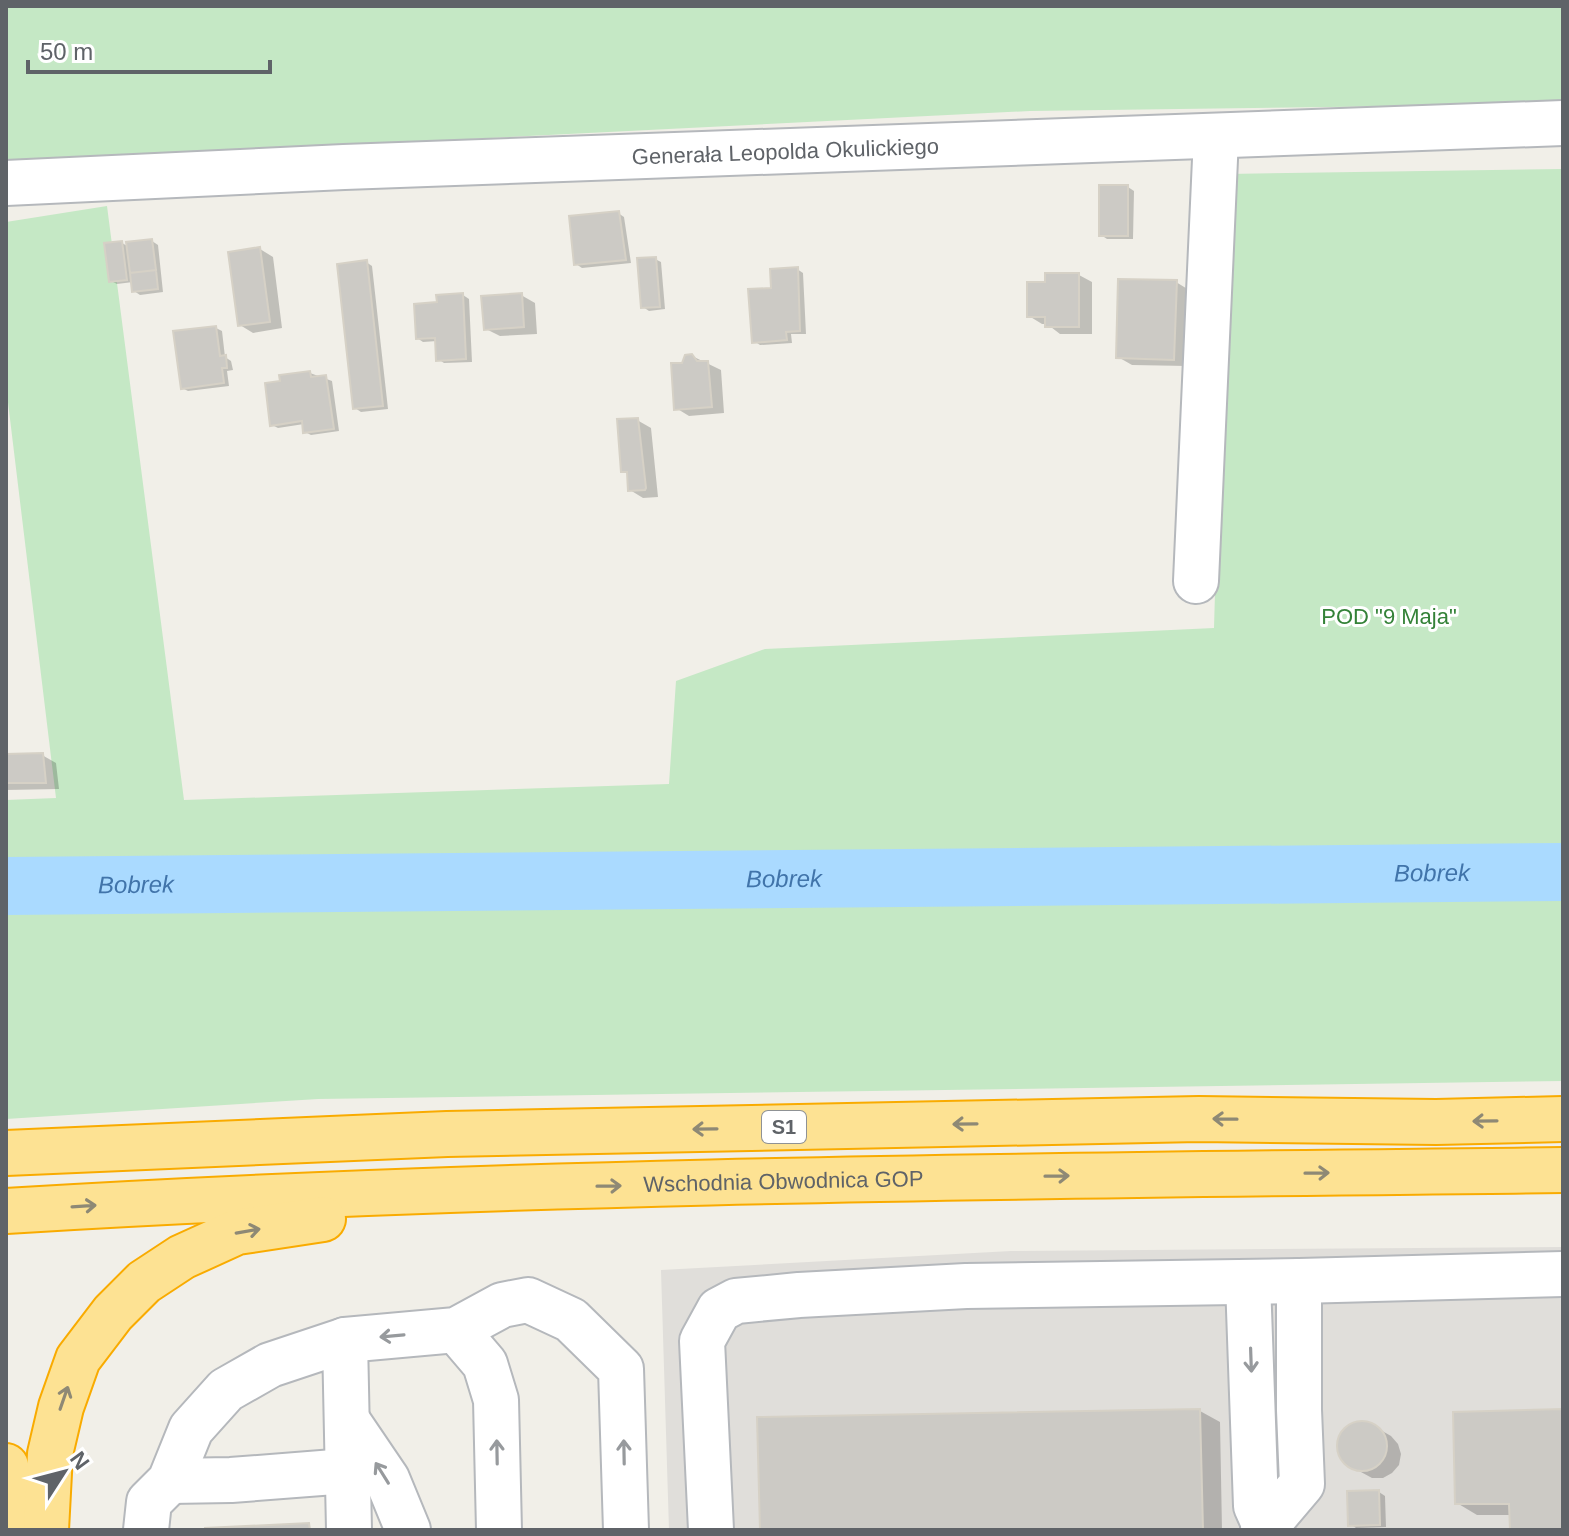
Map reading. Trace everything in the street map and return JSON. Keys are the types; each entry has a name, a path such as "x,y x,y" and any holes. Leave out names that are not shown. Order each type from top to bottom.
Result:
{"highway":[{"name":"S1","path":"6,1153 447,1134 1199,1119 1436,1122 1563,1119"},
{"name":"Wschodnia Obwodnica GOP","path":"6,1211 192,1200 531,1188 923,1178 1563,1170"},
{"path":"46,1530 50,1454 61,1407 78,1359 113,1313 144,1282 182,1257 237,1232 531,1188"},
{"path":"6,1466 22,1530"}],"street":[{"name":"Generała Leopolda Okulickiego","path":"6,183 344,167 1563,123"},
{"path":"1196,581 1216,137"},
{"path":"711,1530 702,1341 719,1310 736,1301 966,1286 1563,1274"},
{"path":"1248,1282 1256,1506 1264,1528 1302,1484 1299,1281"},
{"path":"146,1530 149,1502 170,1481 191,1429 226,1390 270,1365 345,1340 456,1330 502,1305 528,1300 571,1320 621,1369 626,1530"},
{"path":"456,1330 485,1364 496,1400 499,1530"},
{"path":"345,1340 349,1530"},
{"path":"347,1420 387,1479 408,1530"},
{"path":"170,1481 231,1480 347,1471"}],"shaded area":[{"path":"1563,1247 1563,1530 669,1530 661,1270 1011,1251"}],"green space":[{"path":"6,6 1563,6 1563,104 1030,111 6,162"},
{"name":"POD \"9 Maja\"","path":"1563,169 1563,1081 318,1099 6,1119 6,800 56,798 6,386 6,222 107,206 184,800 669,784 676,681 765,649 1214,628 1227,174"}],"building":[{"path":"1099,185 1128,185 1128,236 1099,236"},
{"path":"619,211 626,260 574,265 569,216"},
{"path":"152,239 156,270 130,273 126,242"},
{"path":"122,241 127,280 109,282 104,243"},
{"path":"260,247 270,322 238,326 228,252"},
{"path":"656,257 660,307 641,308 637,258"},
{"path":"367,260 383,406 353,409 337,264"},
{"path":"798,267 800,331 786,332 787,340 752,343 748,289 771,288 770,269"},
{"path":"156,270 158,289 132,292 130,273"},
{"path":"1045,273 1079,273 1079,327 1045,327 1045,317 1027,317 1027,282 1045,282"},
{"path":"1118,279 1177,280 1174,360 1116,358"},
{"path":"463,293 466,359 436,361 435,338 416,339 414,304 437,302 436,295"},
{"path":"522,293 524,327 484,330 481,296"},
{"path":"216,326 220,356 226,355 227,368 222,368 224,383 181,389 173,331"},
{"path":"692,354 697,361 708,361 712,407 674,410 671,363 682,363 685,355"},
{"path":"310,371 311,377 326,375 334,429 303,433 302,421 270,426 265,383 280,381 279,375"},
{"path":"638,418 646,488 628,491 627,472 621,472 617,419"},
{"path":"43,753 46,783 6,783 6,754"},
{"path":"1200,1409 1203,1530 760,1530 757,1417"},
{"path":"1563,1409 1563,1530 1510,1530 1509,1504 1455,1504 1453,1412"},
{"path":"1362,1421 1380,1428 1387,1446 1380,1464 1362,1471 1344,1464 1337,1446 1344,1428"},
{"path":"1379,1490 1380,1525 1348,1526 1347,1491"},
{"path":"309,1523 310,1530 205,1530 205,1528"}],"waterway":[{"name":"Bobrek","path":"6,886 1563,872"}]}
